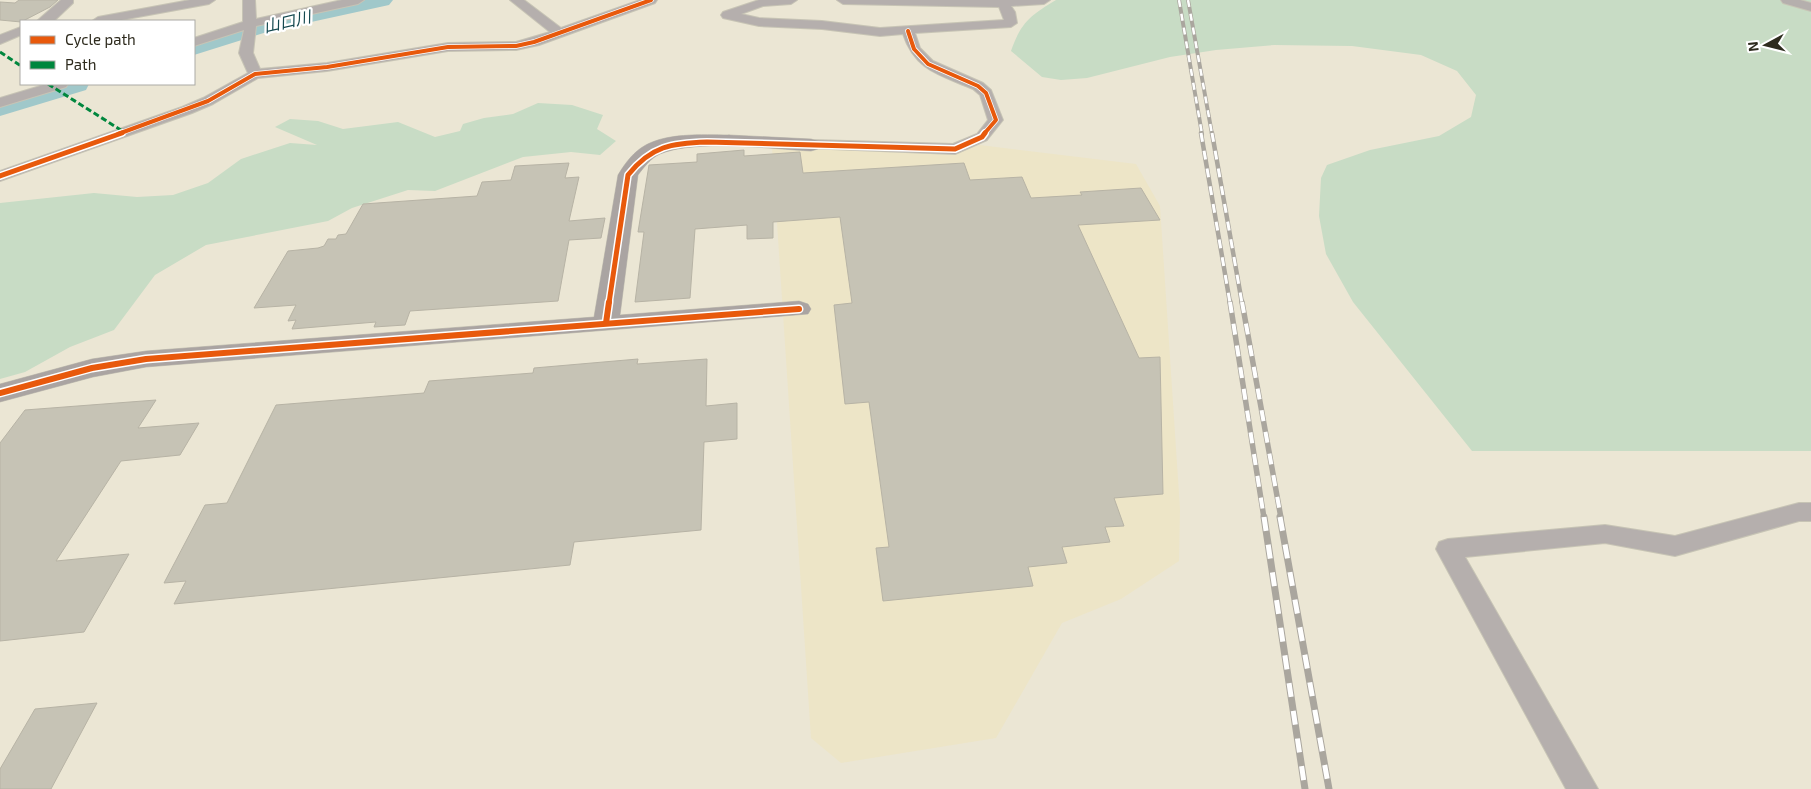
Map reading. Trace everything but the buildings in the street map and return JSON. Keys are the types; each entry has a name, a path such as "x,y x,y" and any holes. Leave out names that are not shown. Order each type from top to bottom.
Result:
{"street":[{"path":"46,20 51,18 67,4 67,0"},
{"path":"103,20 209,0"},
{"path":"249,0 250,28 246,53 255,74"},
{"path":"195,42 358,0"},
{"path":"516,0 560,33"},
{"path":"0,176 187,110 208,101 255,74 328,67 448,47 516,46 560,33 651,0"},
{"path":"791,0 756,2 727,15 759,22 822,25 880,32 908,31 1011,23 1009,12 1003,3"},
{"path":"843,0 1003,3 1044,0"},
{"path":"1787,0 1811,7"},
{"path":"606,322 628,175 637,161 653,150 679,143 955,149 982,137 996,120 986,93 978,86 928,64 914,49 908,31"},
{"path":"0,40 20,32"},
{"path":"0,103 58,85"},
{"path":"0,393 92,368 146,359 606,322 799,309"},
{"path":"1582,789 1448,549 1605,534 1676,546 1807,516"}],"shaded area":[{"path":"980,145 1136,164 1160,206 1180,509 1179,561 1121,599 1062,623 996,738 841,763 811,738 772,147 942,154"}],"green space":[{"path":"1056,0 1811,0 1811,451 1472,451 1353,302 1326,254 1319,216 1321,178 1327,165 1370,150 1439,136 1471,117 1476,95 1457,71 1421,55 1352,46 1274,45 1216,50 1170,57 1087,78 1061,80 1042,77 1011,51 1019,33 1028,20"},
{"path":"538,103 572,105 603,115 597,129 616,141 600,155 571,152 523,157 435,191 408,190 352,208 328,221 206,245 155,275 114,330 70,347 25,372 0,379 0,203 94,193 137,197 173,195 208,183 241,159 290,143 317,145 275,127 290,119 318,121 343,129 398,122 435,137 460,131 463,124 484,118 513,114"}],"waterway":[{"name":"山口川","path":"195,47 264,25 381,0"},
{"name":"山口川","path":"0,108 73,85"}],"railway":[{"path":"1179,0 1202,134"},
{"path":"1188,0 1212,134"},
{"path":"1201,133 1230,303"},
{"path":"1212,133 1242,303"},
{"path":"1230,302 1264,518"},
{"path":"1242,302 1281,518"},
{"path":"1264,517 1305,789"},
{"path":"1280,517 1329,789"}],"marked path":[{"path":"0,52 20,65"},
{"path":"50,85 124,132"}],"cycle path":[{"path":"0,176 187,110 208,101 255,74 327,67 448,47 516,46 534,42 651,0"},
{"path":"606,323 628,175 644,157 653,151 683,143 707,142 955,149 982,137 996,120 986,93 978,86 928,64 914,49 908,31"},
{"path":"0,393 92,368 146,359 799,309"}]}
